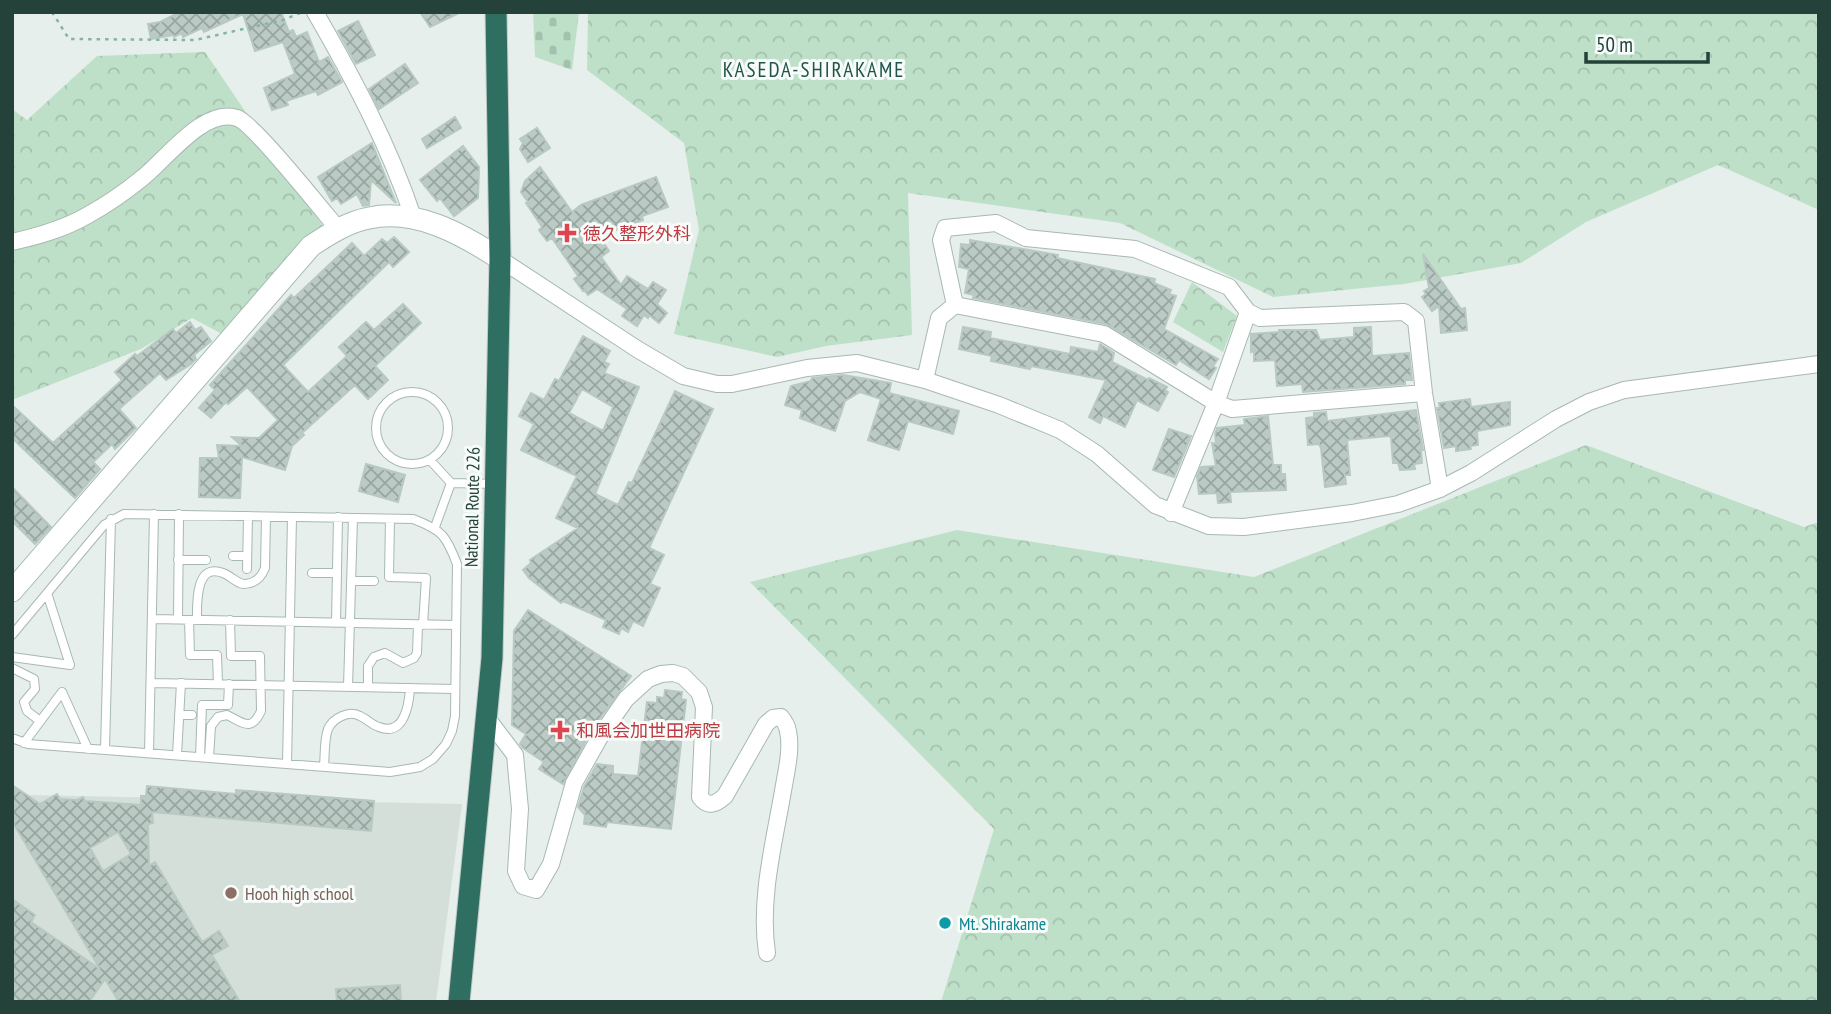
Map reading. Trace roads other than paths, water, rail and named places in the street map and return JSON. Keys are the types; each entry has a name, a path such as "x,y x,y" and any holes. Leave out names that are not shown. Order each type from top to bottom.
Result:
{"highway":[{"name":"National Route 226","path":"459,1002 492,658 500,259 496,12"}],"street":[{"path":"315,12 358,88 404,189 413,217"},
{"path":"12,242 57,230 89,215 143,178 176,145 219,117 238,118 255,132 338,229"},
{"path":"12,591 311,246 338,229 368,218 390,215 413,217 469,238 637,349 694,380 733,384 807,368 858,363 925,380 999,405 1060,430 1097,454 1155,505 1209,526 1244,527 1352,513 1398,504 1440,489 1471,473 1556,419 1589,402 1624,390 1819,364"},
{"path":"955,305 941,240 945,228 996,223 1026,238 1135,249 1229,287 1248,312 1260,318 1404,313 1416,321 1424,393 1440,489"},
{"path":"925,380 939,318 955,305"},
{"path":"955,305 1104,334 1216,403 1232,409 1424,393"},
{"path":"1171,513 1216,403 1248,312"},
{"path":"488,718 515,755 520,810 516,871 523,886 536,890 551,864 574,783 601,735 626,699 648,679 673,673 683,676 699,692 704,707 700,797 703,802 716,804 725,796 766,724 773,718 780,717 786,723 789,733 766,895 766,953"}],"lane":[{"path":"400,393 422,393 441,406 447,416 446,441 440,452 430,460 405,464 384,451 377,440 375,428 377,417 390,398 400,393"},
{"path":"430,460 451,483 495,484"},
{"path":"435,527 451,483"},
{"path":"12,635 111,519 124,514 412,519 435,527 451,547 457,564 455,716 446,744 433,759 420,767 390,772 88,749 24,743 12,738"},
{"path":"149,753 154,514"},
{"path":"178,619 179,514"},
{"path":"247,569 248,516"},
{"path":"218,684 217,655 190,655 197,589 208,574 220,572 243,584 254,582 262,574 265,568 266,516"},
{"path":"287,764 292,517"},
{"path":"336,623 338,517"},
{"path":"348,687 353,518"},
{"path":"105,750 111,519"},
{"path":"368,687 369,666 374,657 385,653 403,663 414,658 421,625 426,578 389,578 390,519"},
{"path":"233,556 247,556"},
{"path":"178,560 206,559"},
{"path":"312,573 337,573"},
{"path":"351,581 374,581"},
{"path":"12,657 70,665 47,593"},
{"path":"153,619 456,625"},
{"path":"204,757 214,720 227,715 242,724 253,722 261,711 260,656 231,656 230,620"},
{"path":"12,668 34,679 35,689 26,697 25,707 40,721"},
{"path":"151,682 455,689"},
{"path":"177,755 181,683"},
{"path":"204,757 202,705 228,705 229,684"},
{"path":"324,767 327,733 333,722 347,714 353,714 377,727 390,728 397,725 407,714 410,688"},
{"path":"24,743 62,692 88,749"},
{"path":"179,715 192,715"}],"place":[{"name":"徳久整形外科","path":"567,233"},
{"name":"和風会加世田病院","path":"560,730"},
{"name":"Hooh high school","path":"231,893"},
{"name":"Mt. Shirakame","path":"945,923"}],"district":[{"name":"KASEDA-SHIRAKAME","path":"814,69"}]}
